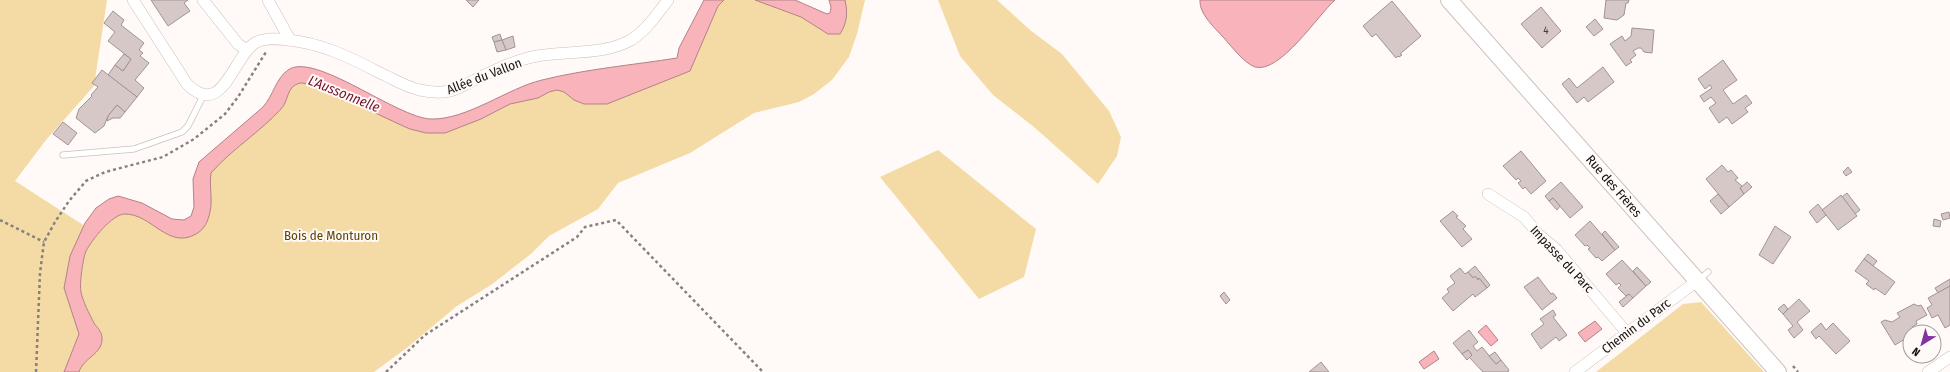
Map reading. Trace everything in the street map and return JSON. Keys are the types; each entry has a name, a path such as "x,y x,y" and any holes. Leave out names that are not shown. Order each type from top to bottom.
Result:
{"main road":[{"name":"Rue des Frères","path":"1449,0 1703,277 1778,372"}],"street":[{"path":"132,0 187,84 202,94"},
{"path":"203,0 238,44 247,50"},
{"path":"268,0 290,40"},
{"name":"Allée du Vallon","path":"202,94 214,93 221,88 247,50 257,41 277,39 311,43 330,49 405,85 420,90 438,92 451,91 499,68 536,56 613,48 631,40 645,29 668,0"},
{"name":"Impasse du Parc","path":"1488,194 1524,217 1539,235 1556,249 1627,333"},
{"name":"Chemin du Parc","path":"1575,372 1703,277"},
{"path":"1928,372 1950,357"}],"lane":[{"path":"63,155 134,149 182,132 188,126 202,94"}],"path":[{"path":"36,372 40,273 44,242 69,201 86,181 105,172 163,157 194,139 225,114 238,97 261,59 277,39"},
{"path":"0,220 44,242"},
{"path":"386,372 425,335 577,237 585,227 616,220 763,372"}],"green space":[{"name":"Bois de Monturon","path":"0,0 107,0 94,86 46,140 15,181 91,230 126,204 169,229 197,226 201,179 271,110 294,74 427,127 544,89 687,57 713,0 766,0 836,28 832,0 865,0 857,34 849,57 832,80 814,94 799,102 754,113 690,153 618,183 598,209 549,236 532,253 491,285 457,306 408,347 374,372 0,372"},
{"path":"938,0 997,0 1030,30 1062,54 1109,111 1121,137 1117,156 1098,184 1034,127 993,95 960,56"},
{"path":"938,150 1036,229 1024,277 979,299 880,177"},
{"path":"1701,302 1764,372 1596,372 1683,304"}],"water":[{"name":"L'Aussonnelle","path":"704,0 724,0 718,6 690,71 607,104 584,104 574,100 564,92 557,90 549,92 538,98 510,104 481,119 445,133 426,133 410,129 319,88 300,83 295,85 290,90 284,106 219,164 211,173 210,212 206,224 202,230 186,238 177,238 168,235 144,219 125,214 114,218 98,234 85,254 81,289 86,308 101,333 101,343 96,352 84,363 79,372 64,372 79,334 64,288 70,256 85,223 96,208 109,199 118,196 142,203 172,219 184,220 191,216 194,207 193,179 199,162 263,107 277,82 288,70 300,67 317,70 336,77 416,116 431,119 445,118 473,109 529,84 542,80 592,70 677,58 679,48"},
{"path":"755,0 795,0 827,14 830,13 831,7 829,0 845,0 847,14 840,34 828,34 801,17"},
{"path":"1200,0 1335,0 1287,53 1276,62 1265,67 1255,67 1238,54 1208,20 1200,5"},
{"path":"1595,321 1602,329 1585,342 1578,333"},
{"path":"1486,325 1498,340 1491,346 1478,332"},
{"path":"1434,351 1439,359 1424,369 1419,362"}],"building":[{"path":"151,0 188,0 184,3 190,11 168,26"},
{"path":"466,0 479,0 473,7"},
{"path":"1606,0 1629,0 1628,3 1626,3 1624,15 1617,20 1604,18"},
{"path":"1392,1 1421,36 1400,54 1402,55 1396,58 1376,34 1372,37 1363,26"},
{"path":"1541,7 1561,31 1542,48 1521,24"},
{"path":"113,11 124,20 121,25 144,43 139,50 143,53 140,56 149,63 135,80 144,88 137,97 108,75 115,65 123,71 131,59 108,41 115,32 104,23"},
{"path":"1595,19 1603,29 1594,36 1586,27"},
{"path":"1632,28 1654,30 1652,53 1644,52 1641,48 1638,48 1633,51 1636,55 1630,60 1632,62 1626,66 1610,44 1622,36 1625,41 1631,36"},
{"path":"500,34 502,40 494,42 492,37"},
{"path":"513,36 515,47 506,50 502,40"},
{"path":"502,40 506,50 497,52 494,42"},
{"path":"124,54 131,59 123,71 115,65"},
{"path":"1723,60 1737,80 1723,90 1733,104 1746,95 1752,103 1745,108 1748,112 1732,124 1727,117 1719,123 1709,108 1716,103 1711,97 1704,102 1700,96 1712,88 1710,85 1705,89 1698,79"},
{"path":"1603,67 1614,82 1588,102 1584,97 1577,103 1562,84 1569,78 1577,88"},
{"path":"102,70 137,97 125,112 117,105 108,116 104,126 95,133 76,118 79,109 92,96 91,95 98,87 92,83"},
{"path":"117,105 125,112 120,118 113,118 107,121 108,116"},
{"path":"63,122 77,133 68,145 53,134"},
{"path":"1521,151 1546,181 1531,194 1525,187 1523,189 1518,183 1521,181 1518,178 1516,180 1503,166"},
{"path":"1722,165 1728,172 1731,170 1738,178 1735,180 1742,186 1740,188 1744,194 1729,207 1706,179"},
{"path":"1848,167 1852,172 1846,176 1843,172"},
{"path":"1561,182 1583,207 1570,218 1553,198 1549,201 1545,196"},
{"path":"1747,182 1752,187 1744,194 1740,188"},
{"path":"1847,193 1860,210 1855,214 1842,197"},
{"path":"1718,194 1729,207 1721,214 1710,201"},
{"path":"1841,195 1857,216 1838,230 1822,210"},
{"path":"1553,198 1560,206 1557,210 1549,201"},
{"path":"1818,204 1826,215 1817,223 1809,212"},
{"path":"1453,211 1458,216 1456,217 1466,226 1463,229 1472,239 1462,247 1440,221"},
{"path":"1949,212 1950,218 1943,220 1941,214"},
{"path":"1934,219 1941,221 1940,227 1933,226"},
{"path":"1590,221 1615,250 1602,261 1598,257 1596,258 1588,249 1590,248 1587,245 1585,246 1575,235"},
{"path":"1775,226 1791,237 1773,264 1759,255"},
{"path":"1605,231 1619,247 1615,250 1602,234"},
{"path":"1868,254 1877,261 1873,266 1864,259"},
{"path":"1864,259 1895,282 1885,295 1866,284 1869,281 1855,271"},
{"path":"1622,260 1646,286 1633,298 1629,294 1626,296 1618,288 1621,285 1619,283 1616,285 1606,274"},
{"path":"1475,266 1490,285 1487,288 1479,278 1478,280 1475,276 1473,278 1468,272"},
{"path":"1637,267 1651,282 1646,286 1633,271"},
{"path":"1460,268 1465,274 1468,272 1473,278 1475,276 1478,280 1479,278 1487,288 1475,297 1473,294 1453,311 1442,298 1449,292 1447,289 1455,283 1450,276"},
{"path":"1538,277 1551,294 1553,293 1557,298 1542,310 1524,287"},
{"path":"1950,279 1950,286 1938,293 1935,288"},
{"path":"1950,286 1950,325 1945,328 1938,315 1932,318 1927,308 1932,305 1928,298"},
{"path":"1224,292 1230,300 1226,304 1220,296"},
{"path":"1629,294 1633,298 1623,307 1619,302"},
{"path":"1799,299 1810,311 1797,322 1803,330 1794,338 1788,330 1793,326 1783,314"},
{"path":"1784,304 1788,309 1783,314 1778,309"},
{"path":"1914,304 1918,306 1921,305 1927,315 1916,321 1917,324 1902,324 1902,341 1895,345 1881,322 1885,320 1892,322 1900,317 1897,313"},
{"path":"1553,310 1556,315 1553,317 1567,335 1559,341 1556,337 1541,349 1531,334 1544,324 1540,319"},
{"path":"1821,323 1826,330 1833,323 1850,341 1836,354 1819,336 1816,339 1811,332"},
{"path":"1469,330 1478,342 1473,346 1477,351 1482,347 1496,364 1501,360 1509,370 1508,372 1483,372 1469,357 1472,355 1468,350 1462,354 1453,343"},
{"path":"1468,350 1472,355 1467,360 1462,354"},
{"path":"1495,352 1501,360 1496,364 1489,356"},
{"path":"1321,362 1329,372 1309,372"}]}
